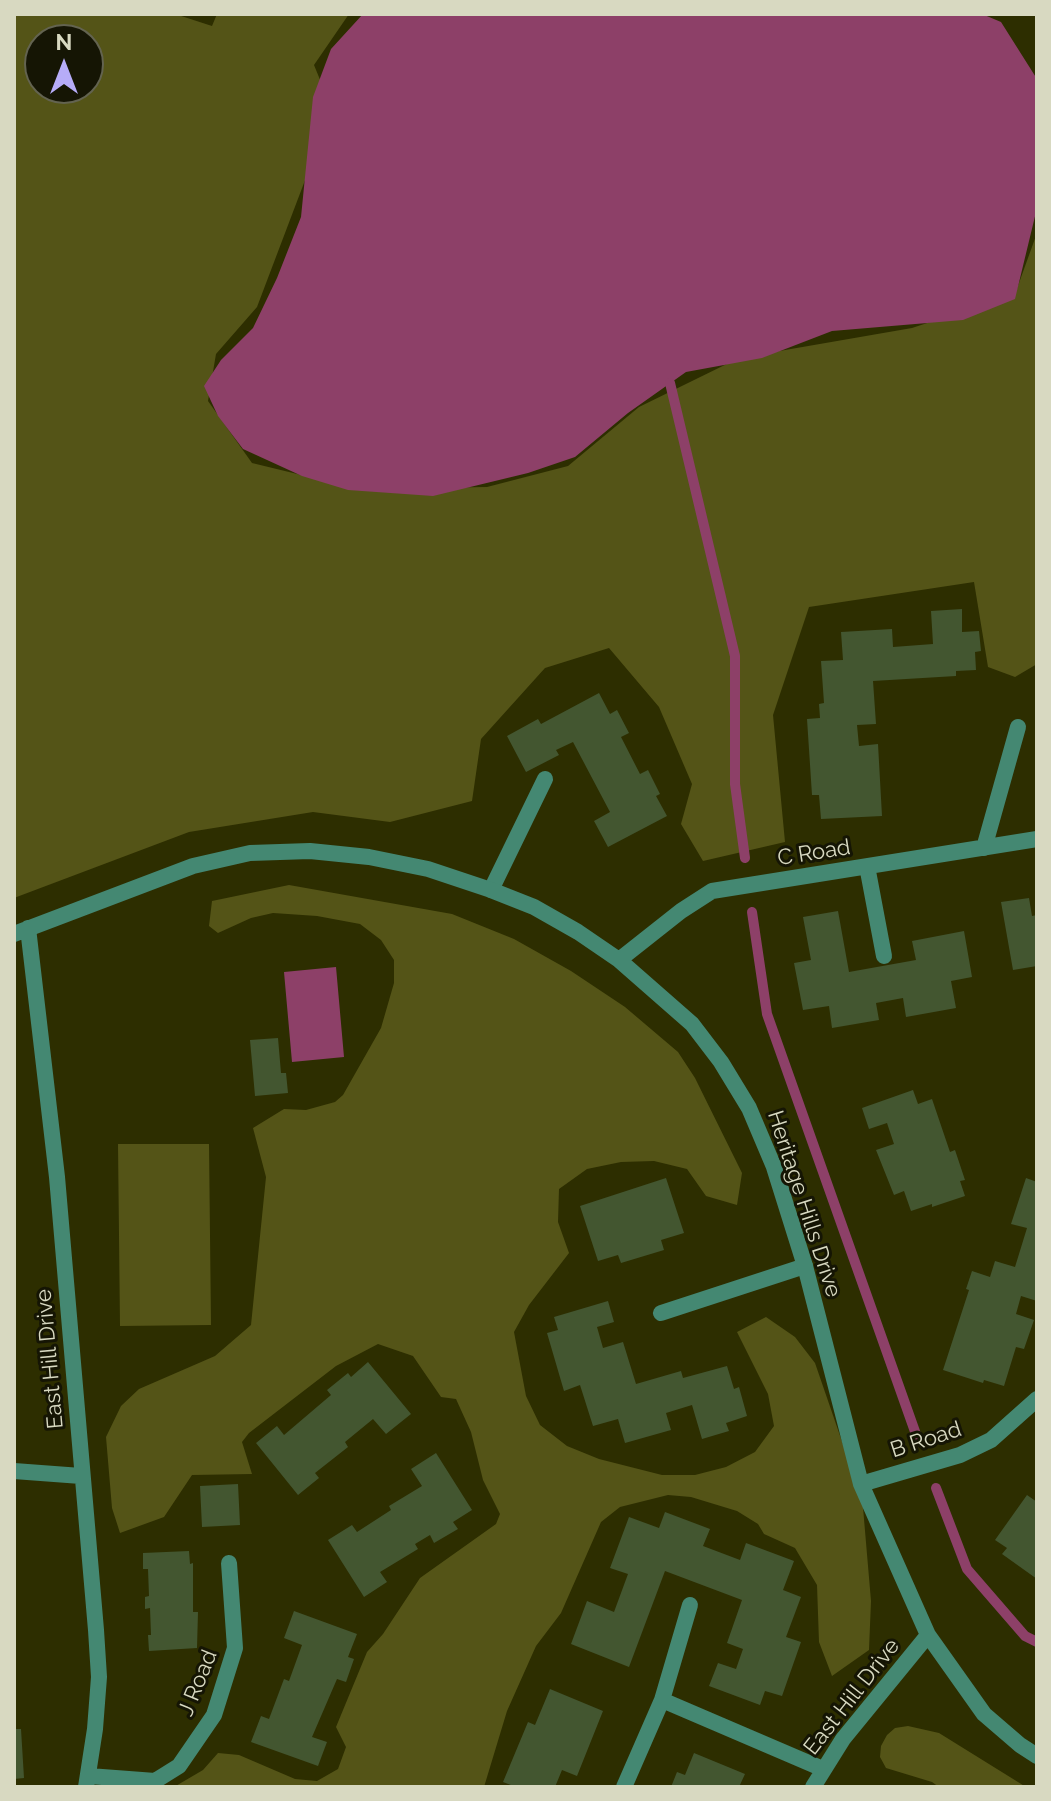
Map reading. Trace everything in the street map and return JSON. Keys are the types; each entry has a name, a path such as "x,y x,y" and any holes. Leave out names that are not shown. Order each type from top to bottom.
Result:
{"street":[{"path":"984,848 1018,727"},
{"path":"491,890 545,779"},
{"name":"C Road","path":"619,960 681,911 712,891 1037,839"},
{"name":"Heritage Hills Drive","path":"21,931 193,866 250,853 310,851 369,857 428,869 491,890 534,907 619,960 692,1024 721,1062 749,1108 774,1167 805,1266 861,1484 928,1635 984,1714 1037,1756"},
{"path":"867,866 884,956"},
{"name":"East Hill Drive","path":"21,931 57,1177 99,1677 87,1782"},
{"path":"661,1313 805,1266"},
{"name":"B Road","path":"861,1484 960,1455 991,1440 1037,1399"},
{"path":"14,1471 81,1476"},
{"name":"J Road","path":"87,1782 155,1781 179,1766 214,1715 235,1648 229,1563"},
{"path":"624,1787 662,1700 690,1605"},
{"name":"East Hill Drive","path":"813,1787 843,1739 928,1635"},
{"path":"662,1700 823,1769"}],"shaded area":[{"path":"14,14 175,14 212,26 217,14 349,14 314,65 332,109 257,307 216,354 208,401 252,463 359,489 487,487 568,466 639,407 739,358 912,328 1015,294 1037,233 1037,664 1015,677 988,667 974,582 809,607 773,715 785,842 703,861 681,824 692,784 659,707 609,648 545,668 481,739 472,801 390,822 313,812 189,832 14,898"},
{"path":"363,14 982,14 1001,22 1037,79 1037,208 1015,299 963,320 832,331 762,358 686,372 628,413 575,457 528,473 433,496 348,490 302,476 243,449 218,416 204,386 221,360 253,328 277,278 301,217 313,97 331,49"},
{"path":"289,885 452,914 514,939 571,971 625,1007 678,1052 695,1078 742,1173 737,1205 706,1196 687,1169 654,1161 621,1162 587,1169 559,1189 558,1222 569,1253 529,1305 514,1332 526,1396 540,1425 567,1446 599,1459 662,1475 695,1475 726,1467 755,1452 774,1426 768,1394 737,1332 766,1317 795,1337 815,1363 847,1456 861,1484 871,1601 869,1650 832,1676 819,1642 817,1585 795,1548 764,1534 758,1524 737,1511 691,1497 668,1495 620,1507 601,1522 561,1613 536,1646 507,1711 484,1787 174,1787 203,1770 218,1753 239,1755 295,1779 317,1781 338,1769 346,1747 336,1727 367,1652 383,1634 420,1578 496,1524 500,1514 483,1480 471,1432 456,1399 441,1397 413,1356 378,1344 336,1366 249,1433 242,1442 252,1474 192,1475 164,1517 120,1533 112,1508 106,1437 121,1406 139,1389 215,1356 251,1325 266,1177 253,1128 284,1109 306,1110 335,1102 343,1095 381,1028 394,983 394,960 381,940 360,924 317,916 273,913 251,918 218,933 209,926 212,901"},
{"path":"336,967 344,1057 292,1062 284,972"},
{"path":"118,1144 209,1144 211,1325 120,1326"},
{"path":"908,1726 939,1733 1026,1787 939,1787 886,1768 880,1757 881,1746 895,1728"}],"building":[{"path":"962,609 962,632 979,631 981,651 975,652 976,670 956,671 956,676 873,681 876,724 857,725 859,746 878,744 882,816 821,819 819,795 812,795 807,719 820,718 819,704 824,703 821,661 843,660 841,632 892,629 893,647 933,644 931,611"},
{"path":"599,693 610,714 617,710 629,733 621,737 640,774 648,770 660,794 656,796 667,816 608,847 594,821 610,812 573,742 556,750 559,755 526,772 507,736 538,719 541,724"},
{"path":"1029,898 1032,916 1037,915 1037,966 1013,970 1001,902"},
{"path":"838,911 849,972 916,960 912,941 964,931 972,977 951,981 956,1008 906,1017 903,998 876,1003 879,1020 832,1028 829,1006 803,1010 794,963 811,960 803,917"},
{"path":"278,1038 281,1073 286,1073 288,1093 255,1096 250,1040"},
{"path":"913,1090 918,1104 932,1099 950,1152 955,1150 965,1180 960,1181 965,1196 911,1211 904,1191 894,1195 876,1150 894,1144 887,1123 869,1129 862,1108"},
{"path":"666,1178 684,1233 661,1240 664,1250 621,1263 618,1255 598,1261 580,1206"},
{"path":"1026,1178 1037,1182 1037,1301 1021,1296 1016,1314 1034,1320 1024,1349 1016,1347 1004,1386 984,1380 983,1383 943,1370 969,1290 966,1289 972,1271 990,1277 995,1261 1015,1267 1027,1228 1011,1224"},
{"path":"608,1301 614,1322 597,1327 603,1348 623,1342 636,1384 681,1371 683,1378 727,1366 734,1389 739,1387 747,1416 726,1423 729,1431 702,1439 692,1405 666,1413 671,1430 625,1443 618,1419 593,1426 580,1385 564,1391 547,1333 558,1330 554,1317"},
{"path":"368,1362 411,1414 386,1434 373,1419 345,1442 348,1447 315,1473 319,1478 298,1495 256,1443 277,1426 284,1435 331,1395 327,1390 348,1373 351,1377"},
{"path":"436,1453 472,1510 453,1522 458,1529 434,1543 430,1535 415,1544 418,1549 380,1572 387,1582 364,1597 328,1540 352,1525 357,1532 391,1510 389,1506 422,1486 411,1469"},
{"path":"238,1484 240,1525 202,1527 200,1486"},
{"path":"1027,1495 1037,1502 1037,1579 1002,1554 1007,1548 995,1540"},
{"path":"665,1512 710,1529 703,1546 740,1560 746,1543 794,1561 783,1590 801,1597 786,1637 801,1642 782,1696 765,1691 760,1705 709,1686 718,1663 736,1669 743,1649 727,1643 742,1600 665,1571 629,1667 571,1644 587,1601 614,1612 628,1574 610,1568 629,1517 659,1528"},
{"path":"189,1551 190,1564 193,1563 193,1612 198,1612 197,1648 149,1651 150,1608 145,1609 145,1597 149,1596 148,1569 143,1569 143,1553"},
{"path":"294,1611 357,1634 348,1657 354,1659 346,1682 337,1679 312,1737 327,1742 318,1766 251,1742 261,1716 269,1719 284,1679 289,1681 302,1645 284,1638"},
{"path":"550,1689 603,1711 577,1776 562,1770 555,1787 516,1787 503,1782 528,1722 535,1725"},
{"path":"14,1729 21,1729 24,1778 14,1779"},
{"path":"694,1753 745,1774 739,1787 671,1787 677,1772 685,1775"}],"waterway":[{"path":"670,383 735,656 735,784 745,858"},
{"path":"752,912 767,1014 918,1440"},
{"path":"936,1488 967,1569 1025,1636 1037,1642"}]}
